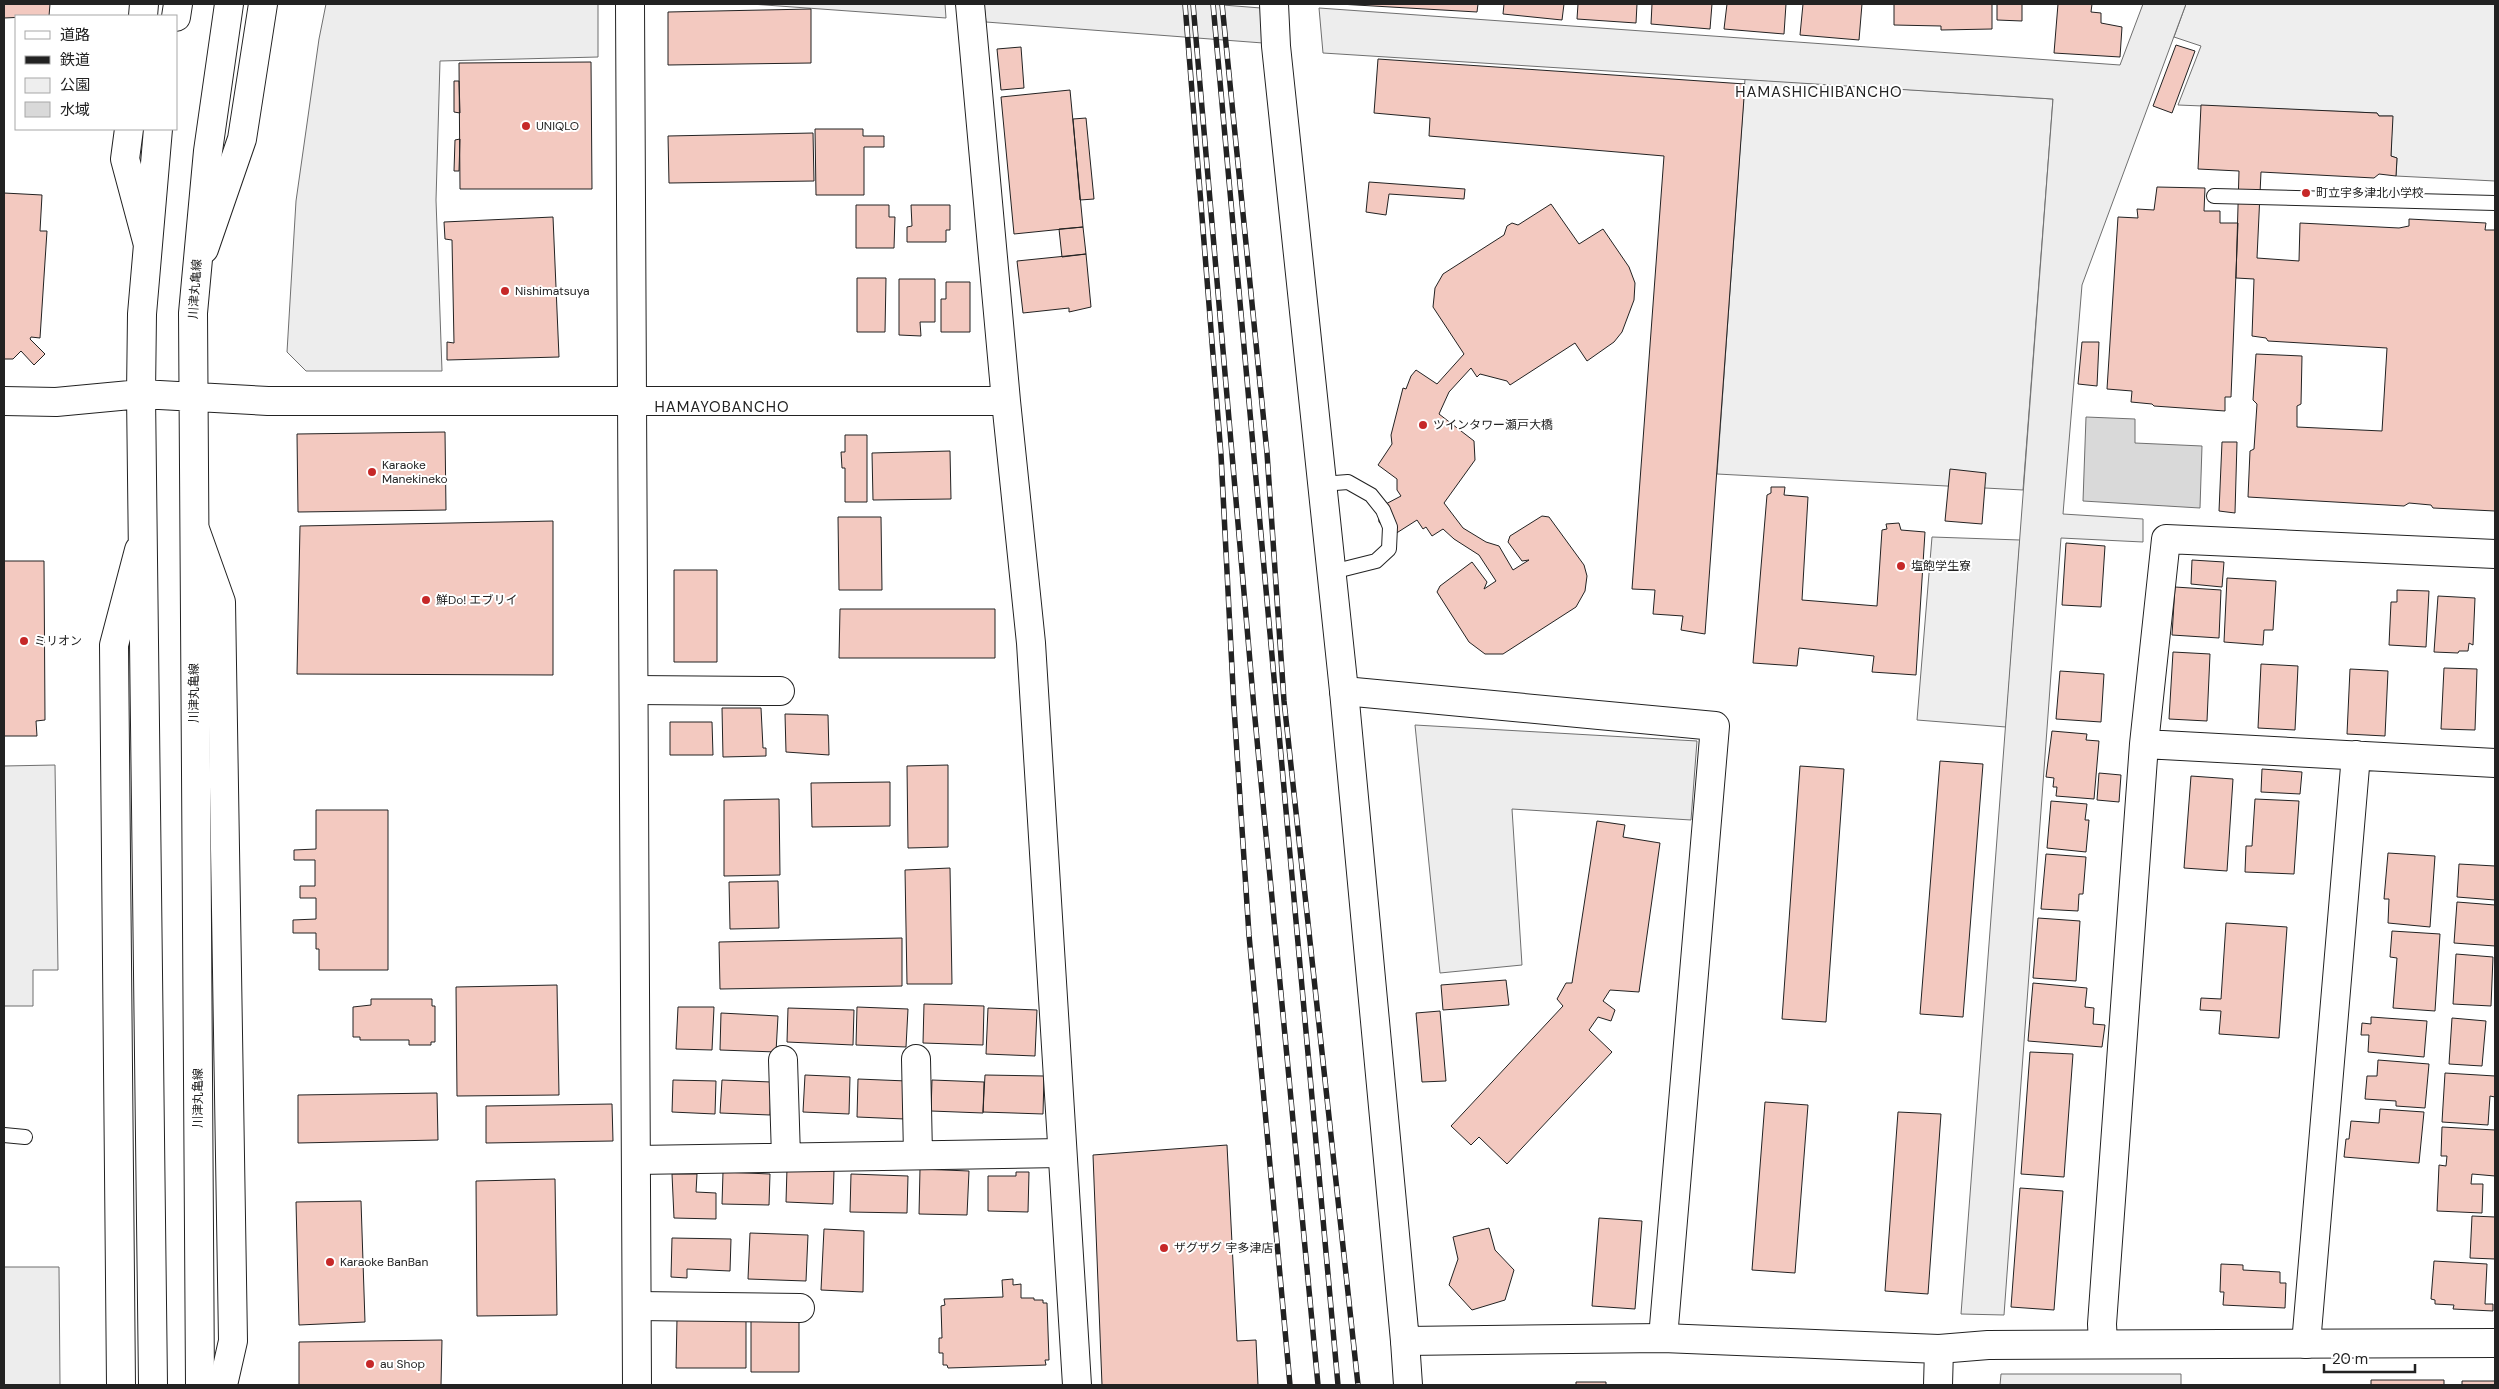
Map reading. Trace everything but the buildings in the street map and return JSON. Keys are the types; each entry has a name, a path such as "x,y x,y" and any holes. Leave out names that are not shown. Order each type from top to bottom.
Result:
{"street":[{"name":"川津丸亀線","path":"200,1385 193,313 208,151 229,4"},
{"path":"196,272 242,138 263,4"},
{"path":"630,4 637,1385"},
{"path":"970,4 1006,401 1031,643 1077,1385"},
{"path":"1274,4 1276,46 1344,692 1408,1385"},
{"path":"129,130 125,159 148,242"},
{"path":"153,1385 140,394 142,314 158,130"},
{"path":"4,401 56,402 140,394 278,401 1006,401"},
{"path":"193,523 221,602 233,1341 223,1385"},
{"path":"121,1385 114,645 143,534"},
{"path":"2103,1344 2102,1324 2144,744 2166,539 2495,554"},
{"path":"634,690 780,691"},
{"path":"1344,692 1715,726 1663,1338"},
{"path":"2144,744 2495,763"},
{"path":"2306,1344 2356,755"},
{"path":"783,1060 786,1158"},
{"path":"916,1060 918,1155"},
{"path":"636,1160 1062,1153"},
{"path":"637,1306 800,1308"},
{"path":"1405,1341 1663,1338 1938,1349 1988,1345 2495,1343"},
{"path":"1938,1349 1938,1385"}],"lane":[{"path":"2214,196 2495,203"},
{"path":"1322,484 1348,482 1371,495 1384,510 1390,527 1389,550 1376,561 1332,572"},
{"path":"4,1135 25,1137"}],"green space":[{"path":"2186,4 2495,4 2495,181 2396,176 2397,158 2391,156 2392,116 2379,116 2377,113 2178,105 2201,46 2174,37"},
{"path":"1745,79 2053,99 2023,490 1717,474"},
{"path":"1932,537 2020,540 2006,727 1917,720"}],"shaded area":[{"path":"326,4 598,4 598,57 440,61 436,200 442,371 306,371 287,352 296,201 319,39"},
{"path":"751,4 945,4 946,18"},
{"path":"984,4 1210,4 1261,8 1263,43 986,22"},
{"path":"2143,4 2186,4 2082,285 2063,514 2143,519 2143,542 2061,538 2004,1315 1961,1314 2053,99 1323,53 1319,8 2120,65"},
{"path":"1415,725 1697,741 1691,820 1512,809 1522,965 1440,973"},
{"path":"55,765 58,970 33,970 33,1006 4,1006 4,766"},
{"path":"4,1267 59,1267 60,1385 4,1385"},
{"path":"2001,1374 2181,1374 2181,1385 2000,1385"}],"water":[{"path":"2086,417 2135,419 2135,443 2202,446 2200,508 2083,501"}],"railway":[{"path":"1185,4 1221,455 1234,707 1249,935 1290,1385"},
{"path":"1193,4 1254,708 1318,1385"},
{"path":"1213,4 1338,1385"},
{"path":"1222,4 1267,453 1284,701 1358,1385"}],"place":[{"name":"UNIQLO","path":"526,126"},
{"name":"町立宇多津北小学校","path":"2306,193"},
{"name":"Nishimatsuya","path":"505,291"},
{"name":"ツインタワー瀬戸大橋","path":"1423,425"},
{"name":"Karaoke Manekineko","path":"372,472"},
{"name":"塩飽学生寮","path":"1901,566"},
{"name":"鮮Do! エブリイ","path":"426,600"},
{"name":"ミリオン","path":"24,641"},
{"name":"ザグザグ 宇多津店","path":"1164,1248"},
{"name":"Karaoke BanBan","path":"330,1262"},
{"name":"au Shop","path":"370,1364"}],"district":[{"name":"HAMASHICHIBANCHO","path":"1819,92"},
{"name":"HAMAYOBANCHO","path":"722,407"}]}
